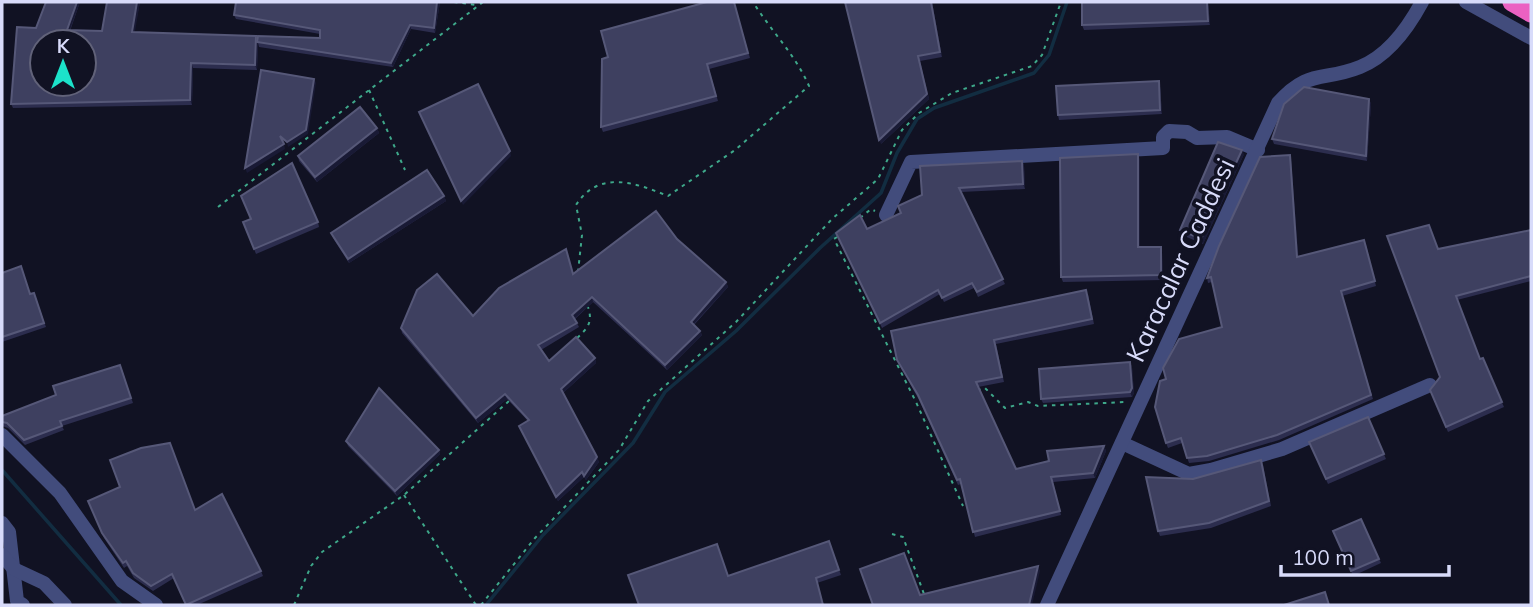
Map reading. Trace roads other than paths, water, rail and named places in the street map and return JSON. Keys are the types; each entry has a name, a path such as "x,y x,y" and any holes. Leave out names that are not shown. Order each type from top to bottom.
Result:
{"highway":[{"path":"1512,2 1531,13"}],"street":[{"name":"Karacalar Caddesi","path":"1047,605 1278,103 1294,86 1312,77 1357,69 1371,62 1392,45 1422,2"},
{"path":"1466,2 1531,38"},
{"path":"886,215 911,162 1163,148 1163,137 1169,131 1187,132 1197,138 1227,137 1258,150"},
{"path":"1122,443 1189,474 1211,470 1282,449 1430,385"},
{"path":"2,435 60,493 122,581 156,605"},
{"path":"2,523 9,532 16,604"},
{"path":"2,555 14,569 44,583 65,605"}],"waterway":[{"path":"486,605 543,535 633,443 665,392 736,331 820,248 881,193 897,153 917,119 934,108 1034,73 1049,55 1067,2"},
{"path":"2,470 121,605"}]}
